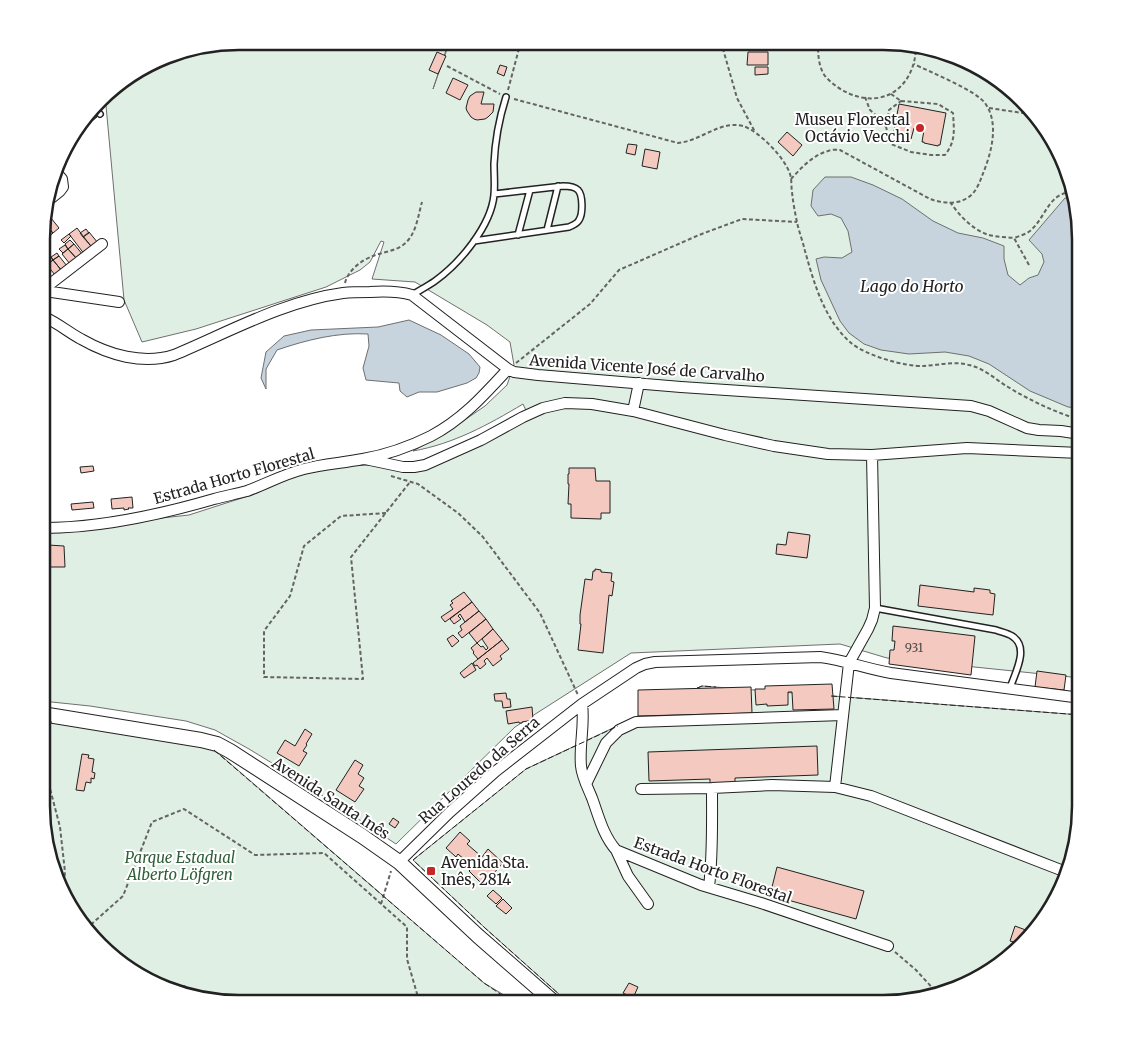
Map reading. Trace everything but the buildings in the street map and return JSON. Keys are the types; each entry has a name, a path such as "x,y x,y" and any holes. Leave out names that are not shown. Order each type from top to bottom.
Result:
{"main road":[{"name":"Avenida Santa Inês","path":"50,715 201,740 217,744 230,751 362,836 397,861 546,995"}],"street":[{"path":"55,195 63,188 60,178"},
{"path":"50,285 102,244"},
{"path":"50,291 119,302"},
{"path":"50,320 107,352 139,359 157,359 174,355 288,307 310,300 346,292 399,292 412,295"},
{"name":"Avenida Vicente José de Carvalho","path":"412,295 514,372 640,383 971,406 989,411 1033,429 1072,433"},
{"name":"Estrada Horto Florestal","path":"50,528 136,519 247,491 279,477 304,469 361,459 404,448 431,436 459,418 478,402 508,369"},
{"path":"633,411 640,383"},
{"path":"361,459 403,467 425,465 481,440 543,408 565,404 592,404 633,411 725,436 828,454 872,455 967,448 1072,453"},
{"path":"835,787 849,663 868,630 874,608 872,455"},
{"name":"Rua Louredo da Serra","path":"397,861 496,771 582,704 636,668 646,664 655,662 820,657 890,673 1072,697"},
{"name":"Estrada Horto Florestal","path":"582,704 580,765 608,842 616,850 709,887 888,946"},
{"path":"586,784 606,743 619,730 636,722 843,715"},
{"path":"641,789 772,785 835,787 871,796 1061,870"},
{"path":"709,887 713,845 712,788"},
{"path":"616,850 628,876 648,904"}],"lane":[{"path":"412,295 436,280 454,264 484,227 490,213 494,194 495,143 506,97"},
{"path":"547,230 558,186"},
{"path":"474,241 569,227 576,224 582,213 581,193 571,186 494,194"},
{"path":"518,234 530,190"},
{"path":"874,608 996,630 1013,636 1020,645 1022,654 1010,688"}],"path":[{"path":"506,97 519,50"},
{"path":"723,50 737,98 755,132"},
{"path":"818,50 818,58 824,75 840,89 858,97 879,98 897,91 907,79 914,64 915,53"},
{"path":"791,179 801,168 817,156 828,150 840,150 930,199 940,202 960,202 969,198 977,187 992,150 992,120 988,107 966,89 914,64"},
{"path":"447,66 506,97 678,143 687,142 719,128 729,126 743,126 755,132 785,163 790,173 797,222 821,301 842,334 855,346 878,356 922,366 958,363 972,365 1026,398 1072,417"},
{"path":"866,97 870,110 886,127 891,144 911,152 945,155 951,147 954,128 953,113 938,104 901,101 890,94"},
{"path":"886,127 889,110 901,101"},
{"path":"988,107 1024,113"},
{"path":"950,202 957,212 980,231 987,234 1014,238 1032,230 1051,202 1065,192"},
{"path":"346,292 346,279 357,265 373,256 391,251 405,243 412,233 422,202"},
{"path":"508,369 590,304 619,270 699,235 742,219 797,222"},
{"path":"1014,238 1029,265"},
{"path":"384,474 418,484 458,512 483,537 540,613 582,704"},
{"path":"386,513 340,516 304,546 290,596 264,631 264,677 363,679 351,557 386,513 410,482"},
{"path":"50,789 60,827 64,879"},
{"path":"92,925 123,896 152,822 184,809 254,855 324,852 407,927 407,959 417,995"},
{"path":"381,904 397,861"},
{"path":"888,946 916,970 933,989"}],"green space":[{"path":"227,50 446,50 433,89 447,50 895,50 932,56 955,64 978,75 998,89 1025,114 1053,155 1066,190 1072,227 1072,677 887,658 840,644 631,653 515,727 396,844 285,771 215,730 186,721 50,702 50,530 189,515 248,496 297,474 339,466 412,464 445,455 529,417 523,404 456,439 413,451 450,430 485,406 507,385 514,365 510,342 487,325 415,282 372,279 384,242 381,241 370,262 360,270 326,287 196,329 142,342 124,300 106,104 144,75 190,56"},
{"path":"702,686 1072,714 1072,818 1066,855 1053,890 1047,900 1017,940 978,970 932,989 895,995 560,995 413,860 526,769"},
{"name":"Parque Estadual Alberto Löfgren","path":"50,716 210,746 484,983 504,995 227,995 190,989 144,970 114,948 97,931 75,900 64,878 56,855 50,818"}],"water":[{"name":"Lago do Horto","path":"825,177 851,177 873,185 902,199 933,221 958,233 983,238 1004,246 1004,259 1008,275 1020,285 1029,278 1038,275 1044,262 1042,254 1029,240 1065,198 1067,198 1072,227 1072,407 1030,391 989,364 969,356 945,352 909,354 881,350 864,344 849,333 840,321 821,280 816,259 824,257 842,258 852,252 848,231 841,218 831,214 818,216 811,206 813,190"},
{"path":"409,320 441,335 469,354 480,367 476,378 467,383 437,392 419,392 407,397 400,391 399,383 366,380 363,368 369,346 368,334 345,334 299,343 277,350 266,369 266,389 261,378 266,352 284,336 311,330 378,327"}],"fence":[{"path":"697,688 702,686 716,687"},
{"path":"831,696 1072,714"},
{"path":"560,995 413,860 526,769 618,726"},
{"path":"214,750 484,983 502,995"},
{"path":"179,985 190,989"}],"place":[{"name":"Museu Florestal Octávio Vecchi","path":"920,128"},
{"name":"Avenida Sta. Inês, 2814","path":"431,871"}]}
